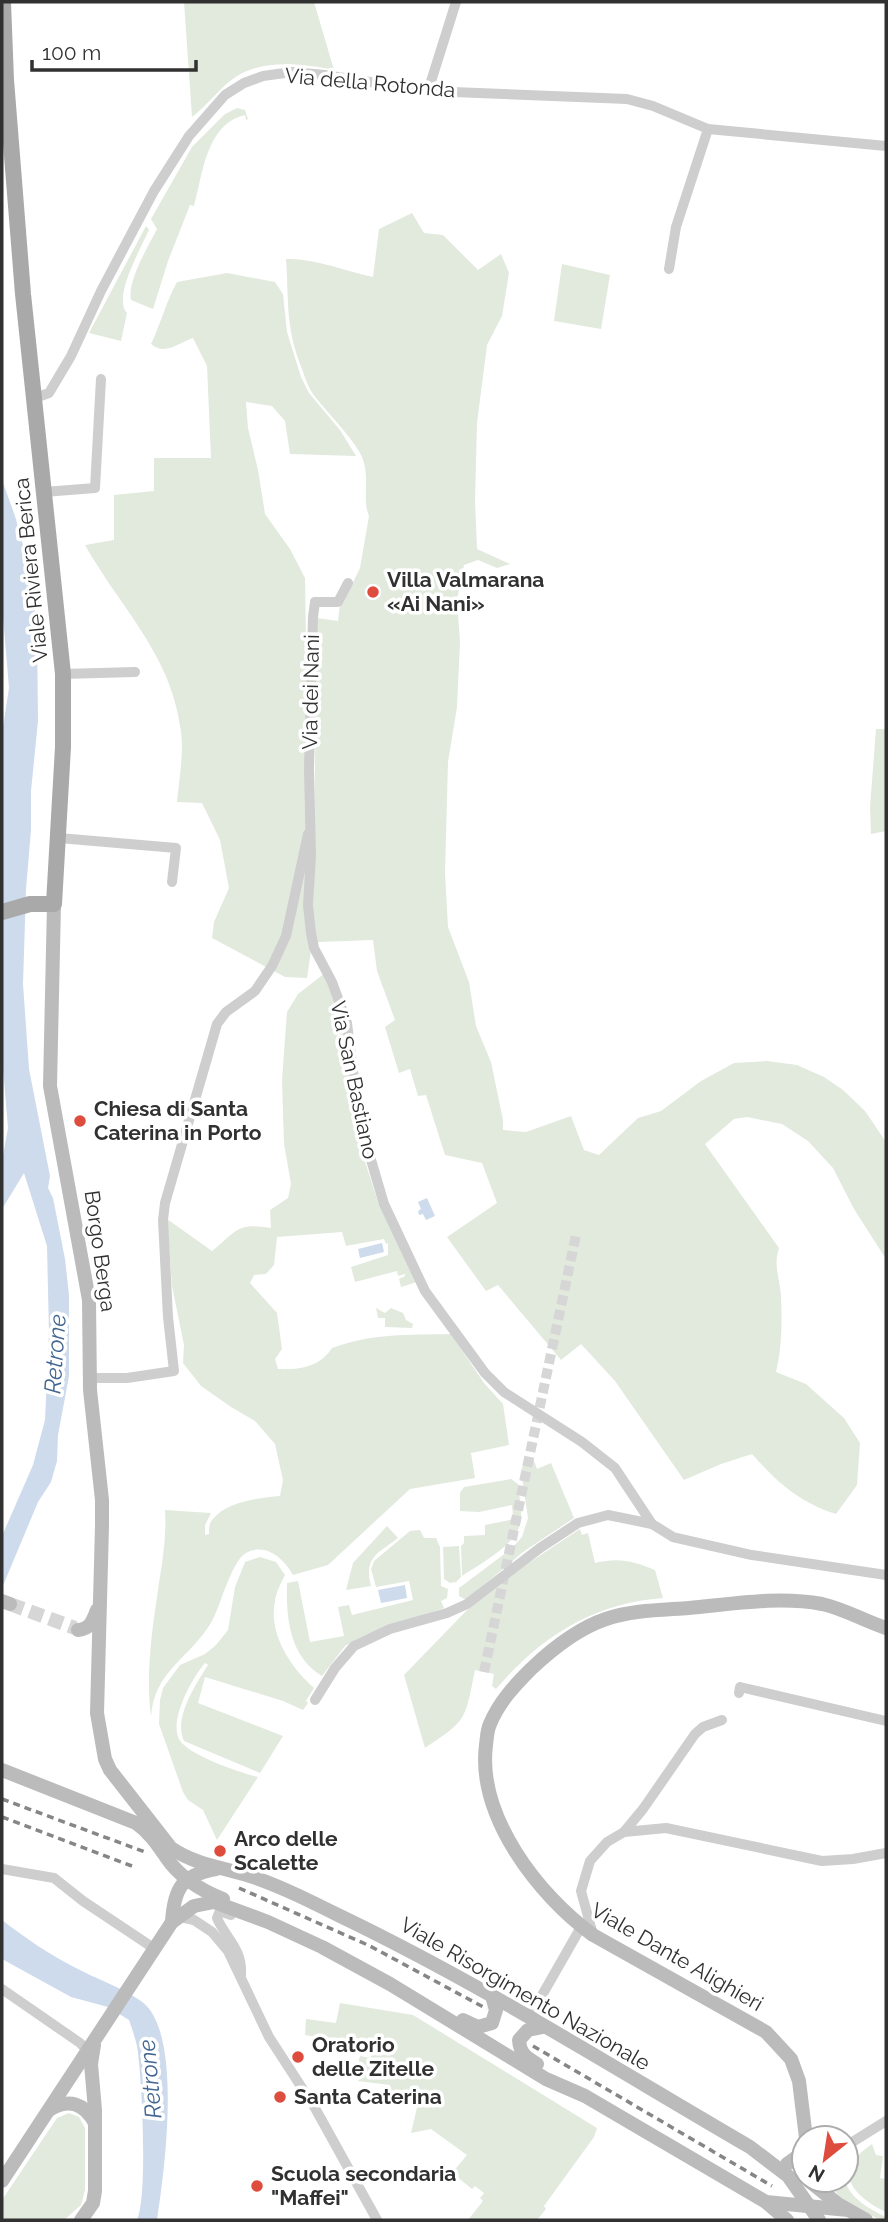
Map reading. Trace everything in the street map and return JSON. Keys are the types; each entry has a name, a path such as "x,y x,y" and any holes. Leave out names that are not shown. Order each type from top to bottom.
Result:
{"main road":[{"name":"Viale Riviera Berica","path":"3,2 20,254 63,674 63,747 54,904"},
{"path":"2,912 30,904 54,904"},
{"name":"Borgo Berga","path":"54,904 50,1086 89,1300 89,1378 102,1500 97,1713 105,1759 114,1776 171,1848 187,1857"},
{"name":"Viale Dante Alighieri","path":"804,2124 799,2081 791,2059 766,2032 587,1931 553,1901 536,1880 517,1854 492,1804 484,1763 489,1726 510,1690 542,1658 604,1620 629,1613 753,1602 800,1601 846,1611 886,1628"},
{"path":"97,1651 93,1642 76,1629 84,1629 91,1624 99,1605"},
{"path":"2,1770 76,1798 122,1808 126,1802 114,1776"},
{"path":"76,1798 86,1805 136,1823 146,1830 186,1879 204,1891 251,1911 268,1922"},
{"name":"Viale Risorgimento Nazionale","path":"187,1857 216,1869 251,1876 337,1914 492,1996 750,2147 790,2174"},
{"path":"176,1919 176,1894 186,1879 216,1869"},
{"path":"2,2180 176,1919 194,1906 214,1902 268,1922 478,2027 492,2023 495,2018 492,1996"},
{"path":"390,1984 546,2080 584,2096"},
{"path":"543,2027 528,2029 521,2035 520,2049 525,2057 584,2096 766,2202 779,2218"},
{"path":"81,2220 93,2203 95,2191 95,2124 91,2064 98,2035"},
{"path":"48,2111 69,2102 79,2104 87,2109 95,2124"},
{"path":"750,2147 790,2167"},
{"path":"766,2202 790,2191"},
{"name":"Viale Risorgimento Nazionale","path":"807,2194 811,2207 820,2220"},
{"path":"818,2194 840,2213"},
{"path":"766,2202 811,2207 866,2220"}],"street":[{"path":"428,91 456,2"},
{"name":"Via della Rotonda","path":"36,398 49,393 71,356 101,291 154,191 188,136 225,95 262,76 292,72 325,75 450,95 627,99 653,106 708,129 886,146"},
{"path":"669,269 676,227 708,129"},
{"path":"44,492 94,488 101,379"},
{"name":"Via dei Nani","path":"310,827 309,769 315,602 338,602 348,583"},
{"name":"Viale Riviera Berica","path":"63,674 135,672"},
{"path":"89,1378 127,1378 174,1371 163,1220 169,1187 217,1024 226,1012 255,991 272,966 286,936 295,901 303,847 310,827"},
{"name":"Via San Bastiano","path":"310,827 307,905 314,948 332,982 347,1023 357,1108 375,1177 413,1268 441,1314 494,1383 582,1442 615,1468 652,1524"},
{"path":"59,838 176,848 172,882"},
{"path":"315,1700 354,1646 390,1629 447,1613 467,1604 540,1548 578,1523 608,1515 652,1524 673,1537 752,1555 886,1575"},
{"path":"739,1693 740,1687 886,1721"},
{"path":"529,2018 587,1931 582,1891 590,1861 607,1842 624,1832 695,1734 703,1727 722,1720"},
{"path":"624,1832 666,1828 822,1861 886,1853"},
{"path":"2,1869 54,1878 155,1950"},
{"path":"241,1975 239,1953 218,1921 218,1915 223,1911 249,1922 268,1922"},
{"path":"176,1919 194,1920 217,1936 241,1975 254,2010 269,2037 315,2108 377,2220"},
{"path":"2,1989 80,2042 87,2050"},
{"path":"860,2137 886,2121"}],"shaded area":[{"path":"184,2 314,2 334,70 285,64 260,67 231,80 192,117"},
{"path":"237,108 245,110 248,119 246,120 245,115 232,120 214,139 194,206 190,205 153,309 131,300 135,274 157,229 151,219 192,147 225,114"},
{"path":"412,213 424,233 443,235 478,270 501,254 509,273 502,316 487,345 477,423 475,500 477,549 510,564 497,568 478,560 464,565 457,600 460,642 457,707 448,762 445,873 448,927 469,982 476,1026 491,1062 503,1130 526,1132 571,1116 584,1150 599,1155 638,1118 661,1111 701,1081 734,1063 767,1061 797,1065 824,1077 843,1090 865,1111 886,1142 886,1259 854,1209 833,1168 808,1141 782,1124 747,1117 734,1119 705,1144 779,1248 777,1267 781,1325 776,1372 806,1384 844,1418 860,1443 857,1485 836,1514 811,1504 790,1490 770,1474 752,1454 684,1480 615,1381 581,1344 561,1360 498,1285 486,1291 447,1237 497,1203 482,1163 445,1155 426,1095 418,1096 410,1069 399,1073 385,1027 395,1020 377,971 373,940 317,942 313,917 317,618 338,621 340,603 343,603 360,568 369,516 364,461 349,437 311,391 305,379 293,340 286,259 319,263 373,277 379,229"},
{"path":"146,226 149,230 125,285 123,306 127,313 121,341 89,333"},
{"path":"562,264 610,275 601,329 554,321"},
{"path":"227,273 275,282 283,294 287,332 301,377 309,393 340,430 356,456 290,454 285,421 272,406 246,402 248,428 265,514 290,549 305,578 311,951 307,978 285,977 212,938 214,922 229,888 220,840 202,803 177,802 182,740 176,704 156,656 85,545 114,540 114,495 154,491 154,458 211,458 207,366 193,338 166,349 151,344 177,282"},
{"path":"876,729 886,729 886,831 871,834 870,807"},
{"path":"325,973 345,1024 349,1092 359,1143 378,1202 417,1282 401,1287 399,1279 405,1274 398,1276 397,1271 355,1282 351,1267 388,1255 388,1243 386,1244 384,1239 346,1246 342,1232 277,1237 274,1265 266,1274 254,1275 250,1283 277,1313 282,1349 275,1359 278,1369 308,1366 321,1359 332,1348 347,1343 391,1336 451,1334 484,1383 503,1404 509,1445 471,1453 475,1478 410,1489 328,1565 293,1575 285,1563 274,1554 261,1550 246,1553 231,1574 212,1621 159,1687 151,1717 150,1657 164,1543 165,1510 211,1513 205,1525 205,1535 209,1534 212,1521 226,1508 280,1496 283,1480 275,1444 255,1421 201,1386 183,1363 184,1345 172,1286 167,1219 212,1251 232,1233 244,1227 271,1228 270,1210 288,1198 291,1184 284,1144 282,1080 287,1012 298,994"},
{"path":"376,1308 385,1313 391,1308 403,1313 406,1320 413,1324 412,1328 385,1327 385,1318 378,1318"},
{"path":"533,1458 537,1469 551,1463 574,1518 523,1552 466,1600 459,1596 459,1588 511,1549 522,1537 528,1518 521,1471 524,1462"},
{"path":"511,1479 518,1484 521,1519 517,1532 505,1547 462,1576 461,1546 464,1536 485,1535 485,1525 510,1520 513,1516 512,1505 479,1512 460,1511 460,1493 464,1487"},
{"path":"387,1526 398,1538 371,1562 371,1586 346,1590 353,1563"},
{"path":"580,1529 582,1535 588,1533 595,1563 626,1561 655,1570 663,1598 614,1607 570,1626 531,1654 496,1689 492,1686 494,1674 475,1670 462,1717 450,1731 425,1748 404,1675 468,1609 527,1564"},
{"path":"420,1530 424,1538 436,1538 440,1547 441,1586 448,1589 447,1598 441,1601 444,1608 361,1637 345,1646 322,1676 311,1668 302,1658 292,1635 287,1609 287,1583 298,1581 310,1642 344,1636 338,1607 349,1605 352,1615 413,1600 409,1581 376,1587 371,1569 374,1561 410,1531"},
{"path":"459,1546 461,1577 450,1583 444,1579 443,1547"},
{"path":"260,1557 276,1562 285,1575 276,1598 274,1613 278,1638 297,1671 314,1688 303,1710 283,1701 205,1677 198,1703 283,1736 260,1773 184,1741 181,1722 187,1702 208,1665 205,1663 194,1679 179,1711 179,1739 203,1757 258,1777 217,1840 203,1810 188,1800 183,1792 159,1724 160,1700 163,1688 180,1665 205,1654 228,1630 235,1587 245,1562"},
{"path":"340,2003 413,2015 597,2128 594,2137 544,2206 546,2209 537,2220 468,2220 483,2201 480,2198 484,2193 475,2186 472,2189 452,2173 467,2155 431,2129 411,2133 419,2099 389,2093 390,2085 358,2081 359,2076 355,2074 360,2056 371,2058 373,2047 305,2035 306,2019 336,2023"},
{"path":"69,2113 79,2117 85,2128 85,2190 81,2205 64,2220 2,2220 2,2200 57,2118"},
{"path":"872,2144 876,2155 883,2156 880,2178 886,2179 886,2212 859,2194 861,2153"},
{"path":"838,2194 852,2194 867,2207 886,2217 886,2220 880,2220"}],"water":[{"path":"2,480 31,574 37,629 38,721 31,791 23,984 29,1069 50,1176 48,1188 53,1198 65,1259 69,1295 69,1376 58,1435 57,1461 51,1482 38,1502 2,1588 2,1536 33,1465 45,1420 49,1332 47,1246 24,1173 2,1209 2,1161 8,1128 2,1056 2,733 9,688 2,604"},
{"path":"427,1198 435,1216 426,1220 423,1214 419,1215 418,1211 421,1209 418,1202"},
{"path":"382,1243 384,1252 360,1258 358,1249"},
{"path":"405,1585 407,1598 381,1603 378,1590"},
{"name":"Retrone","path":"2,1920 55,1957 141,2001 154,2017 163,2041 168,2104 157,2220 137,2220 143,2162 141,2082 137,2046 129,2020 108,2007 71,1997 2,1959"}],"tunnel":[{"path":"484,1672 576,1235"},
{"path":"10,1604 75,1628"}],"railway":[{"path":"2,1799 145,1852"},
{"path":"2,1817 132,1866"},
{"path":"239,1888 370,1946 487,2009"},
{"path":"533,2046 772,2186"}],"place":[{"name":"Villa Valmarana «Ai Nani»","path":"373,592"},
{"name":"Chiesa di Santa Caterina in Porto","path":"80,1121"},
{"name":"Arco delle Scalette","path":"220,1851"},
{"name":"Oratorio delle Zitelle","path":"298,2057"},
{"name":"Santa Caterina","path":"280,2097"},
{"name":"Scuola secondaria \"Maffei\"","path":"257,2186"}]}
